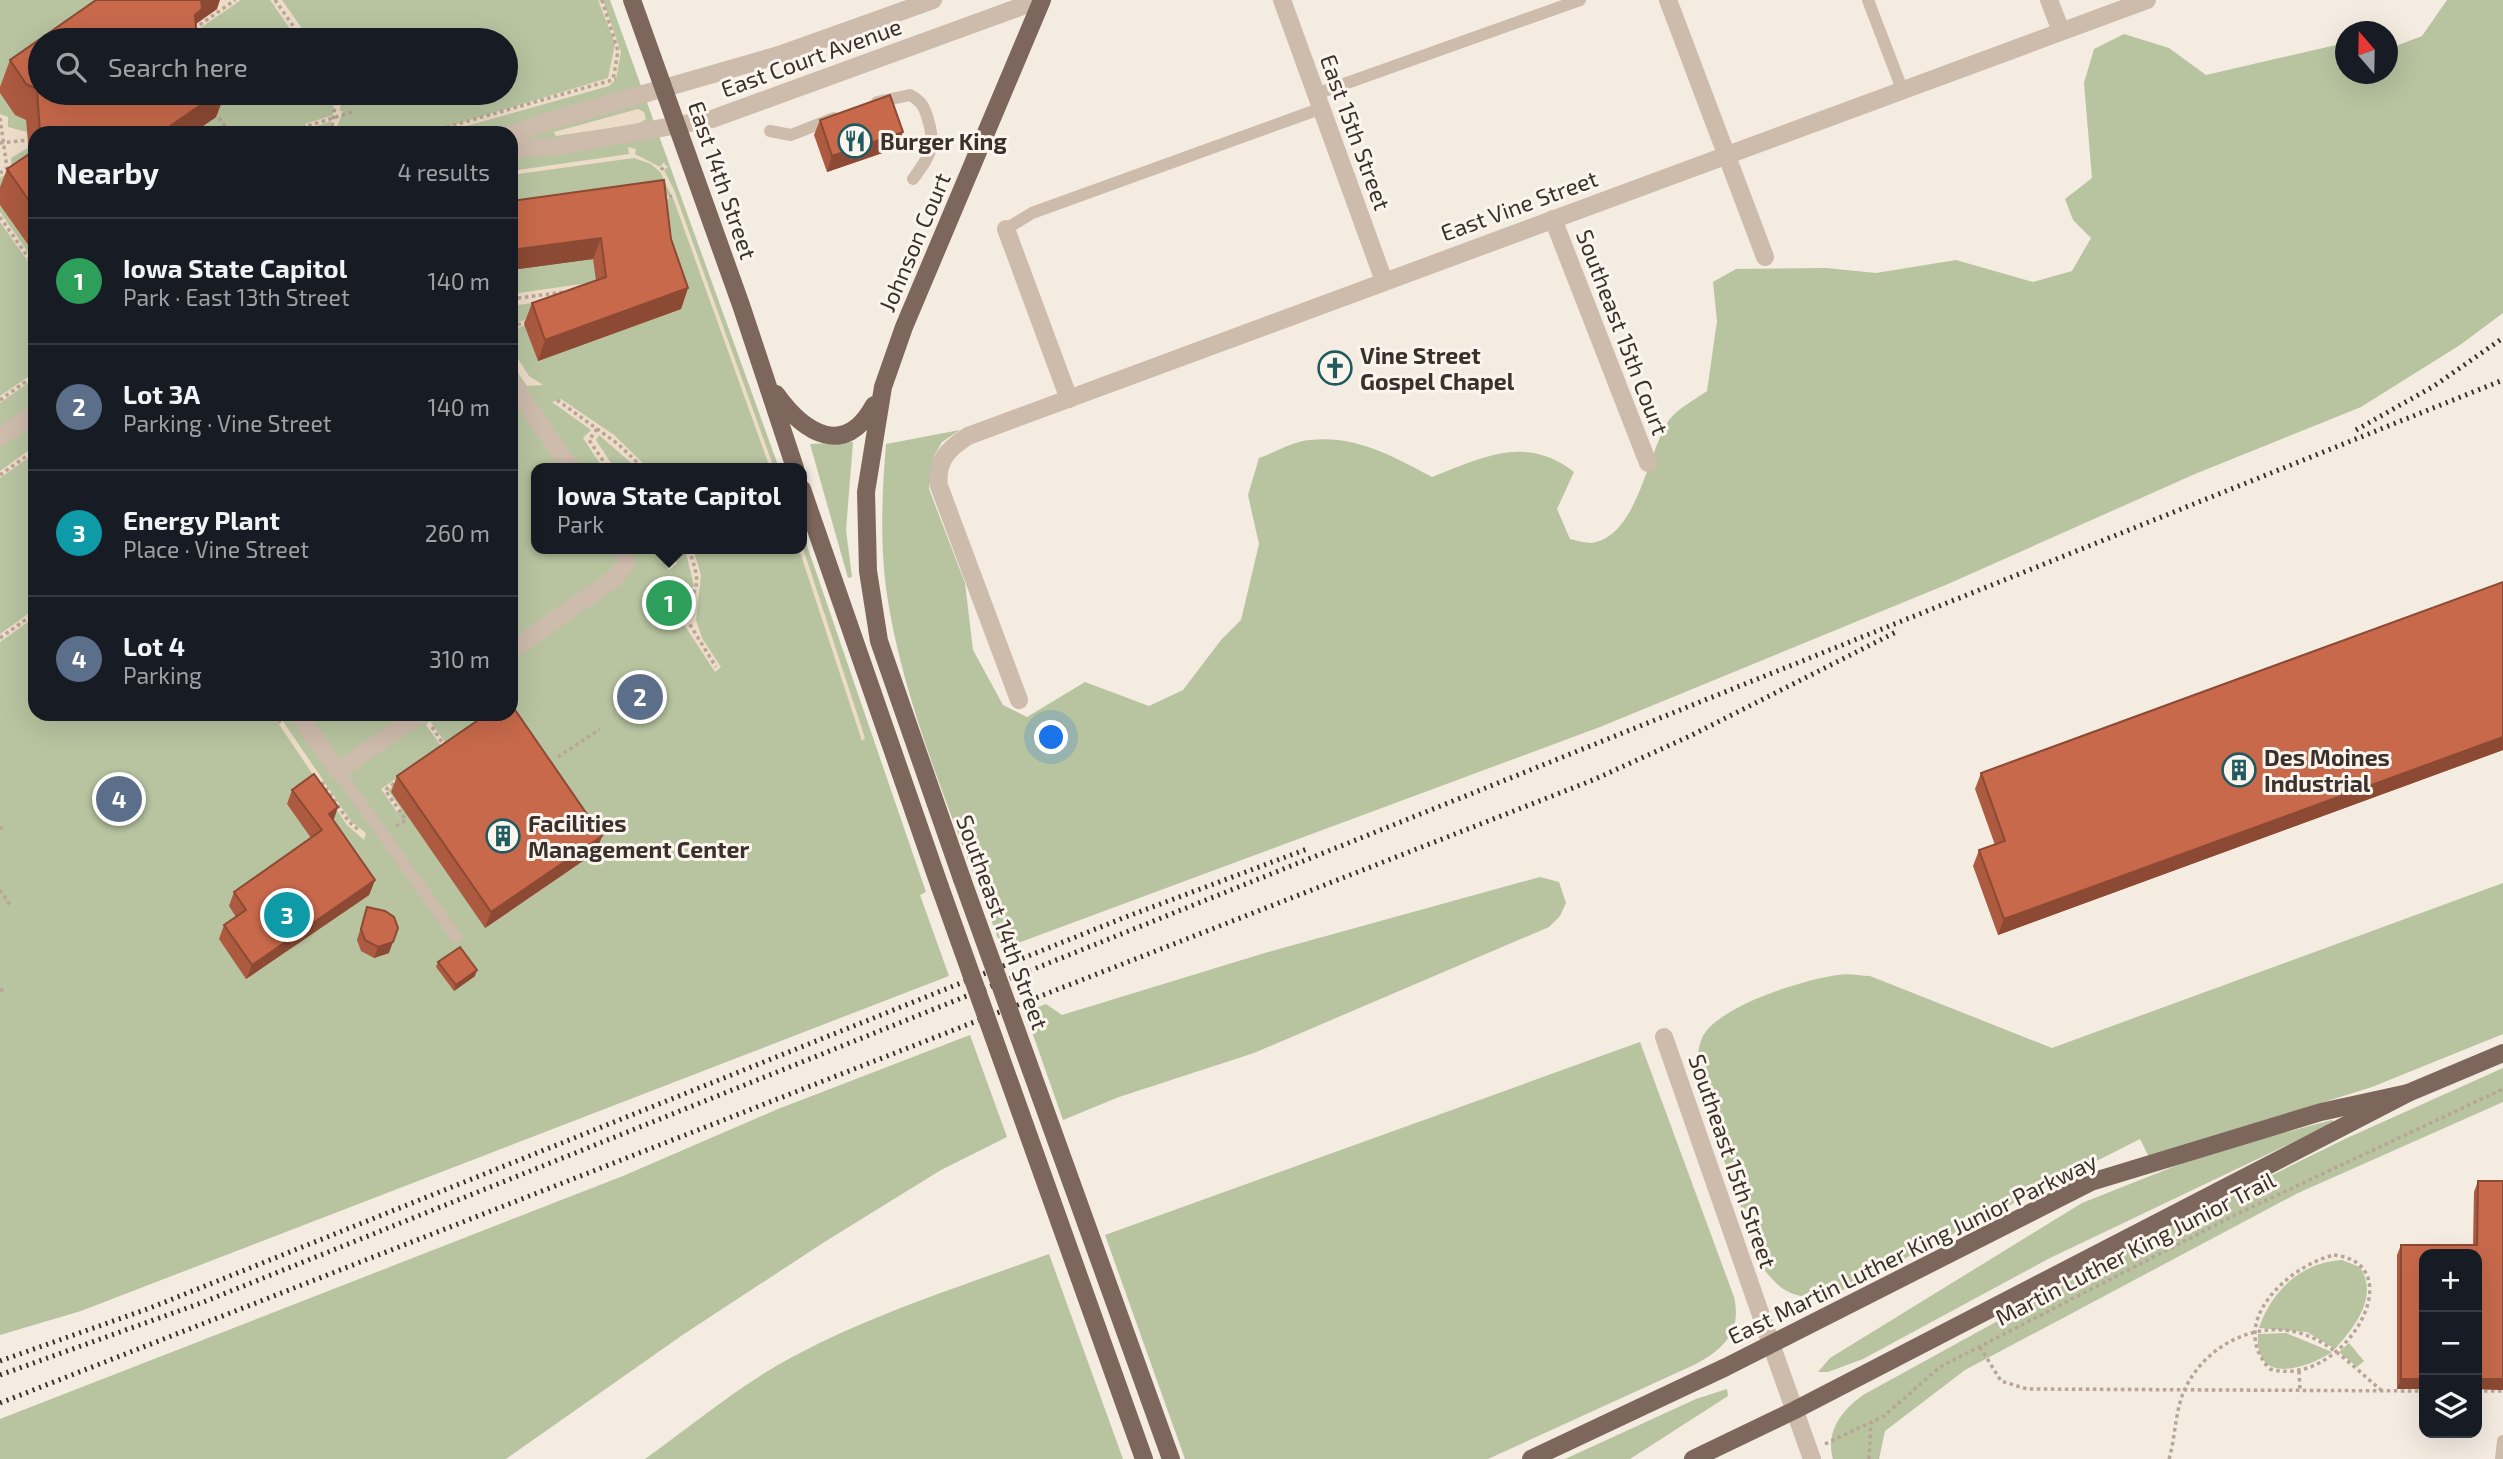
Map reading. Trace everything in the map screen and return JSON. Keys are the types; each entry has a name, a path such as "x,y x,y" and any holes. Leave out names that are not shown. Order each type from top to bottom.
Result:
{"main road":[{"name":"East 14th Street","path":"632,0 764,377"},
{"name":"Johnson Court","path":"883,387 904,327 1041,0"},
{"path":"764,377 790,414 807,427 831,437 849,435 864,423 883,387"},
{"path":"764,377 793,463"},
{"name":"Southeast 14th Street","path":"883,387 866,492 865,542 869,592 879,641 1171,1459"},
{"name":"Southeast 14th Street","path":"807,503 940,887 1144,1459"},
{"name":"East Martin Luther King Junior Parkway","path":"1693,1459 1795,1410 2408,1093 2503,1053"},
{"name":"East Martin Luther King Junior Parkway","path":"1531,1459 1771,1344 2091,1182 2320,1112 2408,1093"}],"street":[{"name":"East Court Avenue","path":"518,132 545,122 779,55 933,0"},
{"name":"East Court Avenue","path":"518,149 554,148 677,127 759,103 1041,0"},
{"name":"East 15th Street","path":"1282,0 1384,281"},
{"path":"1668,0 1765,257"},
{"path":"2049,0 2061,31"},
{"name":"East Vine Street","path":"1018,700 939,486 937,474 942,458 968,436 1724,154 2147,0"},
{"name":"Southeast 15th Court","path":"1553,219 1648,463"},
{"path":"1006,229 1069,399"},
{"path":"518,391 567,463"},
{"path":"0,437 28,418"},
{"path":"518,646 623,570 626,554"},
{"path":"303,721 338,771 410,721"},
{"name":"Southeast 15th Street","path":"1664,1037 1811,1455"}],"lane":[{"path":"1006,229 1032,214 1580,0"},
{"path":"1867,0 1902,89"},
{"path":"769,131 791,135 853,110 895,96 910,95 920,100 934,138 930,156 913,179"},
{"path":"338,771 456,937"},
{"path":"2501,1459 2503,1441"}],"path":[{"path":"196,28 235,0"},
{"path":"275,0 295,28"},
{"path":"451,126 614,81 618,51 602,0"},
{"path":"210,105 225,126"},
{"path":"332,126 336,105"},
{"path":"307,126 355,111"},
{"path":"0,118 7,168 0,173"},
{"path":"2,143 28,140"},
{"path":"661,170 666,164"},
{"path":"660,198 674,196"},
{"path":"0,217 28,257"},
{"path":"518,298 572,291"},
{"path":"518,324 536,318"},
{"path":"0,400 28,381"},
{"path":"557,400 618,444 638,463"},
{"path":"597,429 589,440 605,463"},
{"path":"0,475 28,455"},
{"path":"663,554 670,564"},
{"path":"666,620 681,610 696,591 698,579 690,554"},
{"path":"681,610 716,667"},
{"path":"0,638 28,618"},
{"path":"432,728 447,750 435,755"},
{"path":"558,757 600,729"},
{"path":"383,835 406,820 385,790 405,776"},
{"path":"0,829 5,825"},
{"path":"0,890 10,905"},
{"path":"0,990 6,989"},
{"name":"Martin Luther King Junior Trail","path":"1811,1455 1884,1416 1940,1367 2237,1214 2503,1089"},
{"path":"2334,1255 2353,1257 2363,1266 2368,1279 2369,1296 2356,1332 2336,1352 2317,1365 2299,1371 2270,1369 2258,1356 2256,1332 2262,1310 2292,1273 2315,1260 2334,1255"},
{"path":"2169,1459 2186,1390 2203,1361 2222,1346 2256,1332 2289,1331 2311,1337 2336,1352 2383,1391"},
{"path":"1980,1347 2001,1381 2027,1389 2419,1391"},
{"path":"2299,1371 2300,1391"},
{"path":"2482,1391 2503,1391"},
{"path":"1869,1459 1871,1422"}],"green space":[{"path":"0,0 610,0 777,463 531,463 531,554 807,554 807,546 926,892 920,895 949,976 81,1311 0,1335"},
{"path":"2447,0 2503,0 2503,313 2460,345 2361,407 2195,474 1948,584 1600,727 1002,949 919,724 894,633 883,552 886,444 960,430 942,442 934,456 929,489 965,583 973,650 1003,705 1027,717 1085,682 1149,706 1183,690 1221,640 1241,620 1259,544 1248,495 1259,458 1304,441 1327,439 1373,449 1432,477 1504,453 1539,454 1574,472 1557,509 1570,539 1591,543 1607,537 1620,526 1631,510 1669,420 1707,391 1717,321 1713,282 1736,269 1826,268 1876,273 1956,260 2033,282 2072,271 2091,238 2073,220 2065,199 2092,178 2084,83 2094,49 2124,34 2169,48 2206,75 2335,45 2335,84 2398,84 2398,45 2422,36"},
{"path":"853,442 846,530 852,577 848,578 810,444"},
{"path":"1540,877 1559,882 1566,903 1560,916 1549,927 1254,1053 1119,1097 1063,1120 1025,1012 1046,1004 1062,1015 1268,952"},
{"path":"2503,883 2503,1034 2372,1087 2149,1157 2140,1139 1829,1297 1807,1297 1791,1293 1777,1284 1762,1267 1699,1090 1700,1042 1712,1025 1726,1014 1764,996 1805,982 1846,974 1870,976 2052,1048"},
{"path":"970,1035 1007,1137 941,1170 826,1241 684,1334 506,1459 0,1459 0,1419 623,1176 778,1109"},
{"path":"1640,1042 1734,1297 1736,1309 1733,1329 1715,1352 1696,1364 1488,1459 1185,1459 1105,1235"},
{"path":"2503,1068 2503,1102 2298,1193 1965,1370 1885,1431 1879,1459 1833,1459 1831,1440 1837,1422 1863,1395 2185,1218 2347,1138"},
{"path":"2332,1120 2335,1122 2050,1258 1863,1359 1828,1372 1818,1372 1830,1358 2082,1203 2208,1153"},
{"path":"1049,1254 1123,1459 645,1459 748,1384 797,1355 903,1307"},
{"path":"2342,1260 2360,1267 2367,1289 2366,1300 2357,1321 2335,1349 2307,1332 2259,1328 2271,1302 2290,1281 2314,1266"},
{"path":"2286,1333 2332,1352 2309,1364 2284,1369 2273,1367 2264,1361 2259,1350 2258,1334"},
{"path":"2349,1343 2364,1361 2357,1367 2339,1352"},
{"path":"1727,1389 1728,1396 1630,1459 1565,1459 1696,1399"}],"shaded area":[{"path":"211,0 241,0 200,28 190,28 217,9"},
{"path":"270,0 282,0 302,28 290,28"},
{"path":"598,0 604,3 621,52 616,79 609,86 466,126 450,126 608,78 615,44"},
{"path":"333,105 340,105 340,111 343,111 338,126 330,126 331,121 317,126 305,124 333,115"},
{"path":"638,109 644,112 646,119 638,124 556,136 554,132"},
{"path":"0,114 8,117 8,127 27,132 28,148 11,158 12,170 0,178"},
{"path":"628,147 636,149 635,154 660,167 664,162 668,167 664,170 674,190 772,463 768,463 673,198 518,220 518,216 671,195 661,173 651,164 634,158 518,174 518,170 629,154"},
{"path":"0,212 28,252 28,261 0,222"},
{"path":"596,282 599,298 518,328 518,322 576,300 575,297 518,305 518,293"},
{"path":"518,359 529,376 543,385 527,386 518,373"},
{"path":"28,377 28,383 0,403 0,396"},
{"path":"561,399 614,435 643,463 631,463 599,435 596,440 611,463 600,463 583,438 591,430 552,402"},
{"path":"28,451 28,458 0,478 0,471"},
{"path":"658,554 670,554 677,564 669,570"},
{"path":"686,554 695,554 701,575 696,620 702,638 721,667 715,672 672,606 694,586"},
{"path":"801,554 805,554 865,738 862,741"},
{"path":"28,614 28,622 0,642 0,634"},
{"path":"277,721 283,721 351,821 366,833 364,840 347,825"},
{"path":"430,721 451,751 444,751 388,790 401,809 397,812 381,789 442,747 426,725"}],"building":[{"path":"96,0 201,0 202,9 195,15 196,28 56,28"},
{"path":"28,47 28,85 26,84 10,60"},
{"path":"890,95 903,132 832,156 820,120"},
{"path":"38,105 201,105 170,126 40,126"},
{"path":"28,155 28,199 7,169"},
{"path":"664,180 671,239 688,288 545,340 532,303 606,277 601,238 518,249 518,200"},
{"name":"Des Moines Industrial","path":"2503,582 2503,737 2004,919 1979,850 2005,841 1981,773"},
{"name":"Facilities Management Center","path":"518,714 602,836 491,912 397,776 477,721 518,721"},
{"path":"314,774 338,807 329,814 375,880 252,965 224,925 246,910 234,892 322,830 292,790"},
{"path":"367,907 385,911 394,917 398,928 393,942 378,947 365,940 361,929"},
{"path":"460,947 477,970 456,985 438,962"},
{"path":"2478,1181 2503,1181 2503,1379 2482,1379 2482,1249 2419,1249 2419,1379 2401,1379 2401,1245 2477,1245"}],"railway":[{"path":"2356,430 2434,386 2503,338"},
{"path":"0,1375 201,1303 2503,380"},
{"path":"0,1403 1593,780 1690,736 1898,631"},
{"path":"0,1361 150,1308 1123,918 1307,849"}],"place":[{"name":"Burger King","path":"855,141"},
{"name":"Vine Street Gospel Chapel","path":"1335,368"},
{"name":"Iowa State Capitol","path":"669,603"},
{"name":"Lot 3A","path":"640,697"},
{"name":"Des Moines Industrial","path":"2239,770"},
{"name":"Lot 4","path":"119,799"},
{"name":"Facilities Management Center","path":"503,836"},
{"name":"Energy Plant","path":"287,915"}]}
